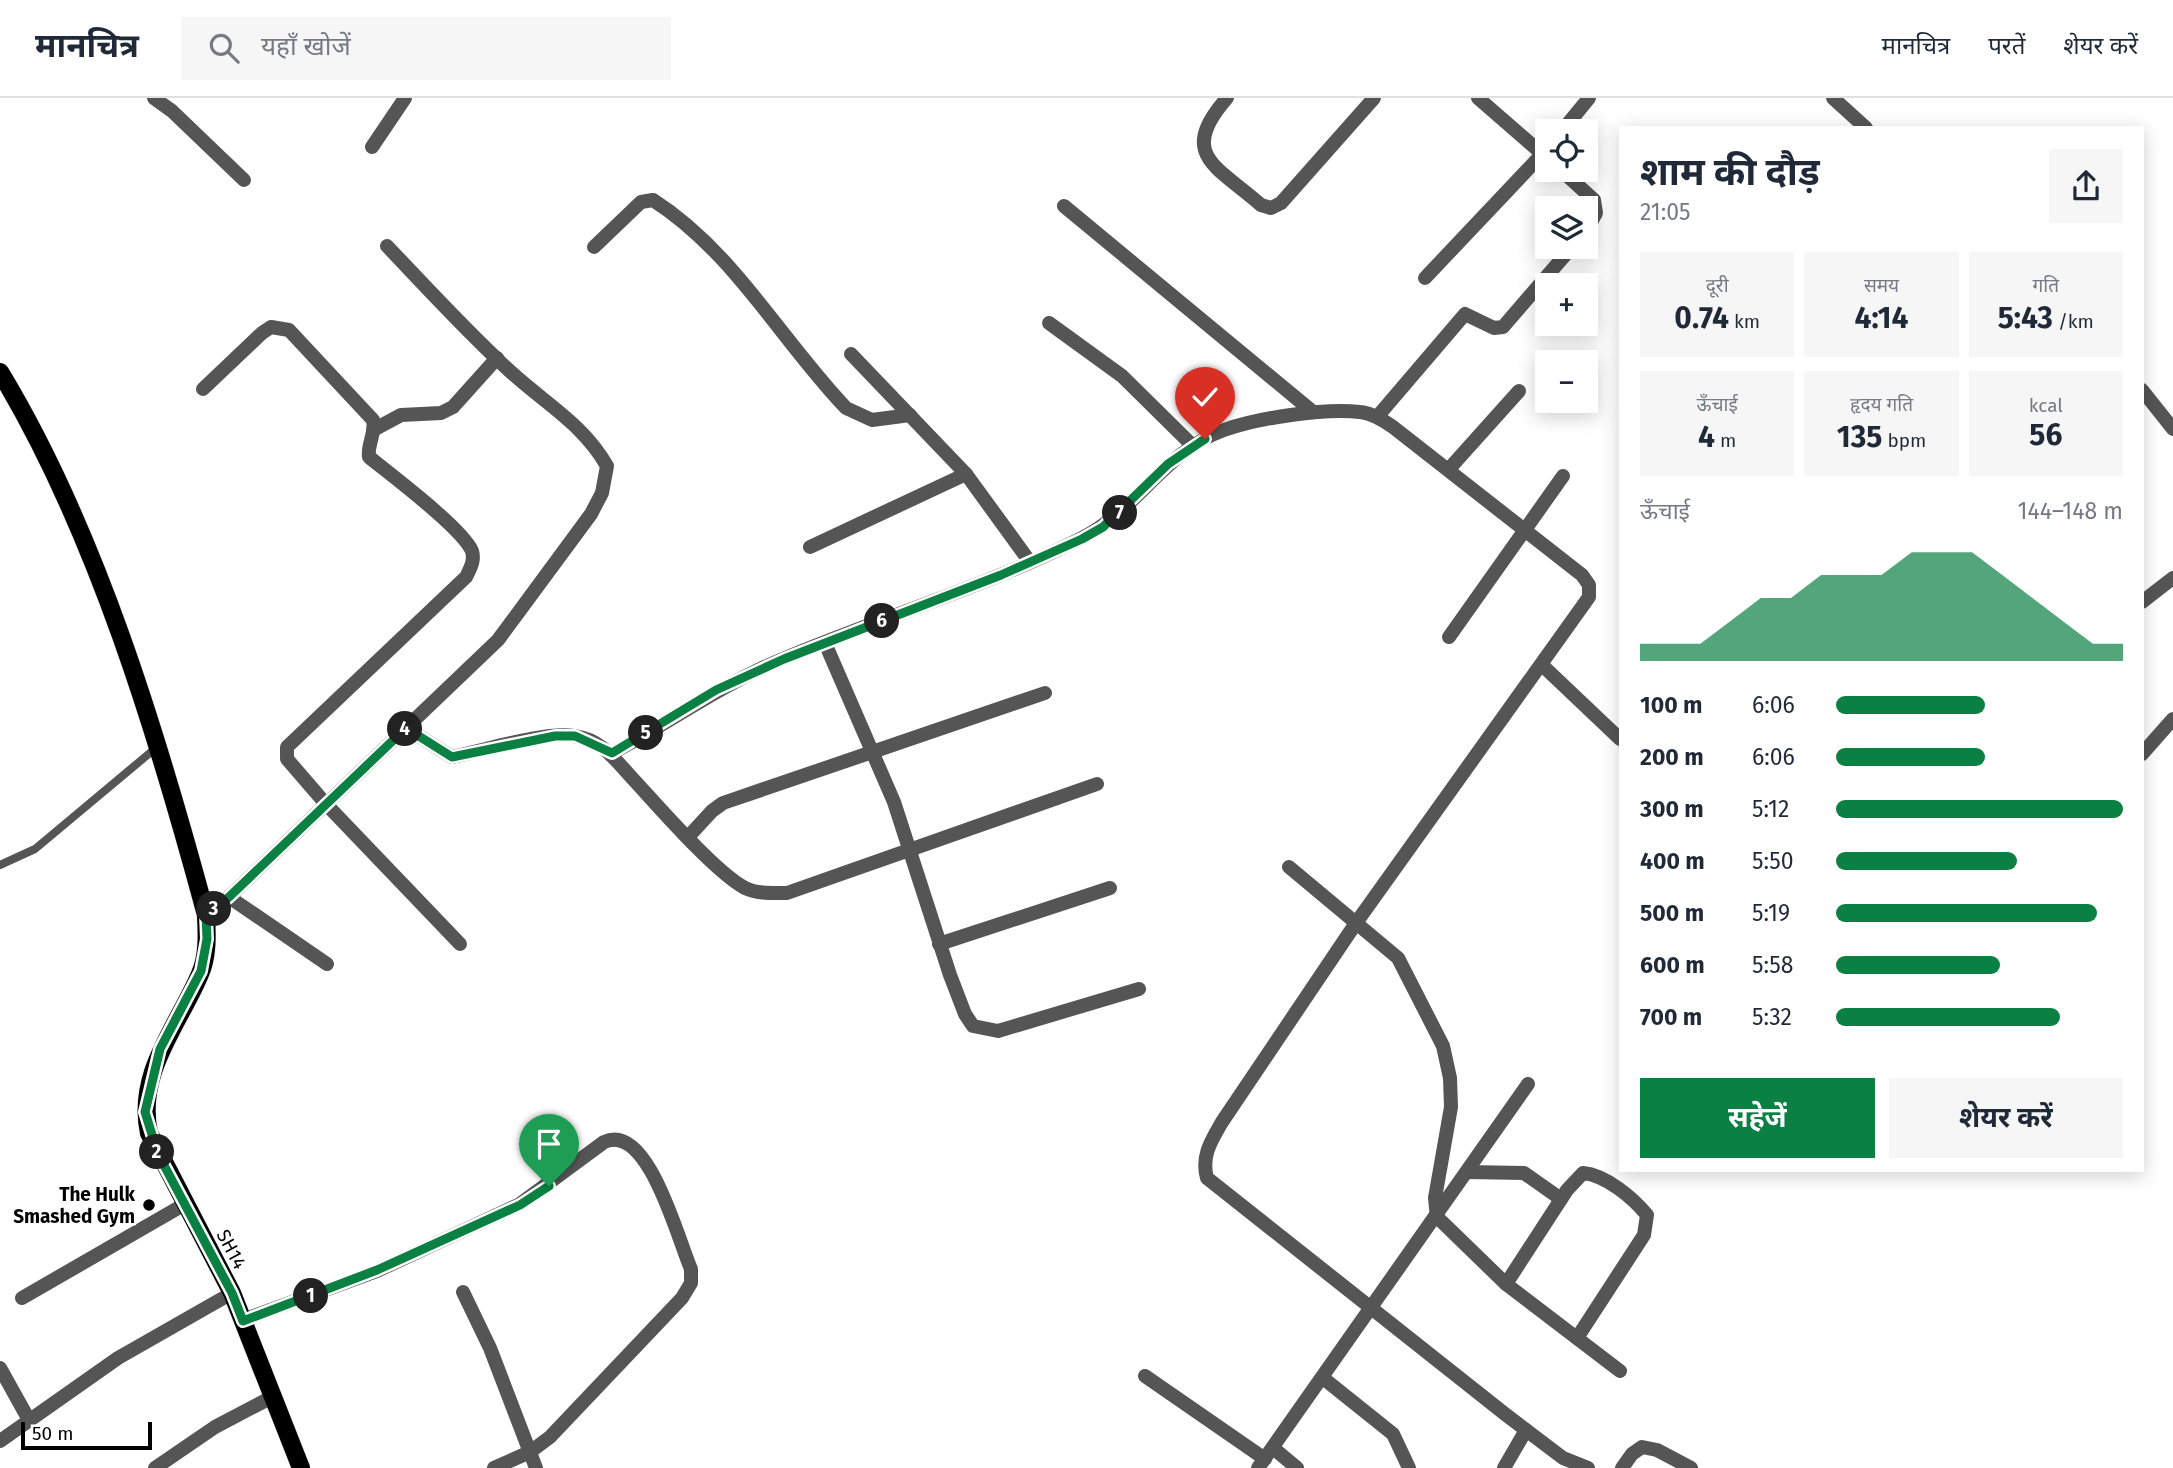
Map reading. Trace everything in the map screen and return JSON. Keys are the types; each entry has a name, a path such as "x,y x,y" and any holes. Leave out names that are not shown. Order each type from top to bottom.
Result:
{"main road":[{"name":"SH14","path":"0,372 73,516 157,747 206,915 207,939 201,971 160,1049 145,1112 158,1154 232,1293 302,1468"}],"street":[{"path":"154,98 172,111 244,180"},
{"path":"372,147 405,98"},
{"path":"1227,98 1207,124 1201,139 1204,153 1261,205 1271,208 1282,203 1374,98"},
{"path":"1478,98 1535,145"},
{"path":"1572,119 1589,98"},
{"path":"1833,98 1864,126"},
{"path":"1425,278 1535,165"},
{"path":"1574,182 1590,196"},
{"path":"594,247 641,202 653,200 688,225 720,257 846,408 872,420 910,415"},
{"path":"1064,206 1313,412"},
{"path":"206,915 229,897 498,640 591,514 602,493 607,466 595,445 571,420 497,358 387,246"},
{"path":"1377,417 1465,314 1494,328 1503,327 1562,259"},
{"path":"1049,323 1122,376 1193,446"},
{"path":"203,388 262,333 271,327 289,330 373,420 375,429 368,449 369,457 459,534 472,552 472,565 466,577 287,747 288,759 326,803 460,944"},
{"path":"851,354 966,474 1030,562"},
{"path":"375,429 401,415 440,413 453,407 497,358"},
{"path":"1449,469 1519,391"},
{"path":"2144,393 2173,429"},
{"path":"612,753 716,690 825,643 1030,562 1103,527 1168,464 1193,446 1226,429 1313,412 1360,412 1377,417 1449,469 1582,575 1589,585 1586,604 1356,923 1222,1122 1206,1154 1205,1167 1207,1178 1526,1430 1563,1458 1588,1468"},
{"path":"810,547 966,474"},
{"path":"1449,637 1563,476"},
{"path":"2145,594 2173,578"},
{"path":"825,643 872,752 909,849 939,944 965,1014 973,1026 987,1031 998,1031 1139,989"},
{"path":"1542,666 1619,737"},
{"path":"689,836 723,803 1045,693"},
{"path":"2144,752 2173,719"},
{"path":"406,728 452,757 555,736 575,736 612,753 689,836 745,888 765,893 787,893 1097,784"},
{"path":"1289,867 1398,958 1443,1046 1450,1079 1451,1107 1435,1198 1437,1217 1506,1283 1620,1371"},
{"path":"939,944 1110,888"},
{"path":"229,897 327,964"},
{"path":"1265,1458 1528,1084"},
{"path":"243,1321 377,1270 520,1205 604,1142 613,1138 626,1140 654,1174 691,1269 691,1283 682,1298 550,1437 530,1452 494,1468"},
{"path":"1467,1172 1524,1173 1561,1199"},
{"path":"1506,1283 1573,1181 1583,1173 1592,1174 1638,1204 1647,1215 1647,1226 1639,1246 1577,1338"},
{"path":"22,1298 185,1204"},
{"path":"463,1292 536,1468"},
{"path":"0,1441 128,1352 232,1293"},
{"path":"0,1368 29,1420"},
{"path":"1145,1376 1265,1458 1297,1468"},
{"path":"1322,1377 1392,1434 1409,1468"},
{"path":"155,1468 215,1427 274,1396"},
{"path":"1504,1468 1526,1430"},
{"path":"1622,1468 1642,1447 1657,1450 1692,1468"}],"lane":[{"path":"0,865 35,849 157,747"}],"place":[{"name":"The Hulk Smashed Gym","path":"149,1205"}],"route":[{"path":"549,1186 520,1205 436,1244 327,1291 243,1321 232,1293 158,1154 149,1133 145,1112 148,1088 160,1049 201,971 207,939 206,915 229,897 406,728 452,757 555,736 575,736 612,753 716,690 784,659 1001,575 1082,539 1103,527 1122,511 1168,464 1205,439"}]}
